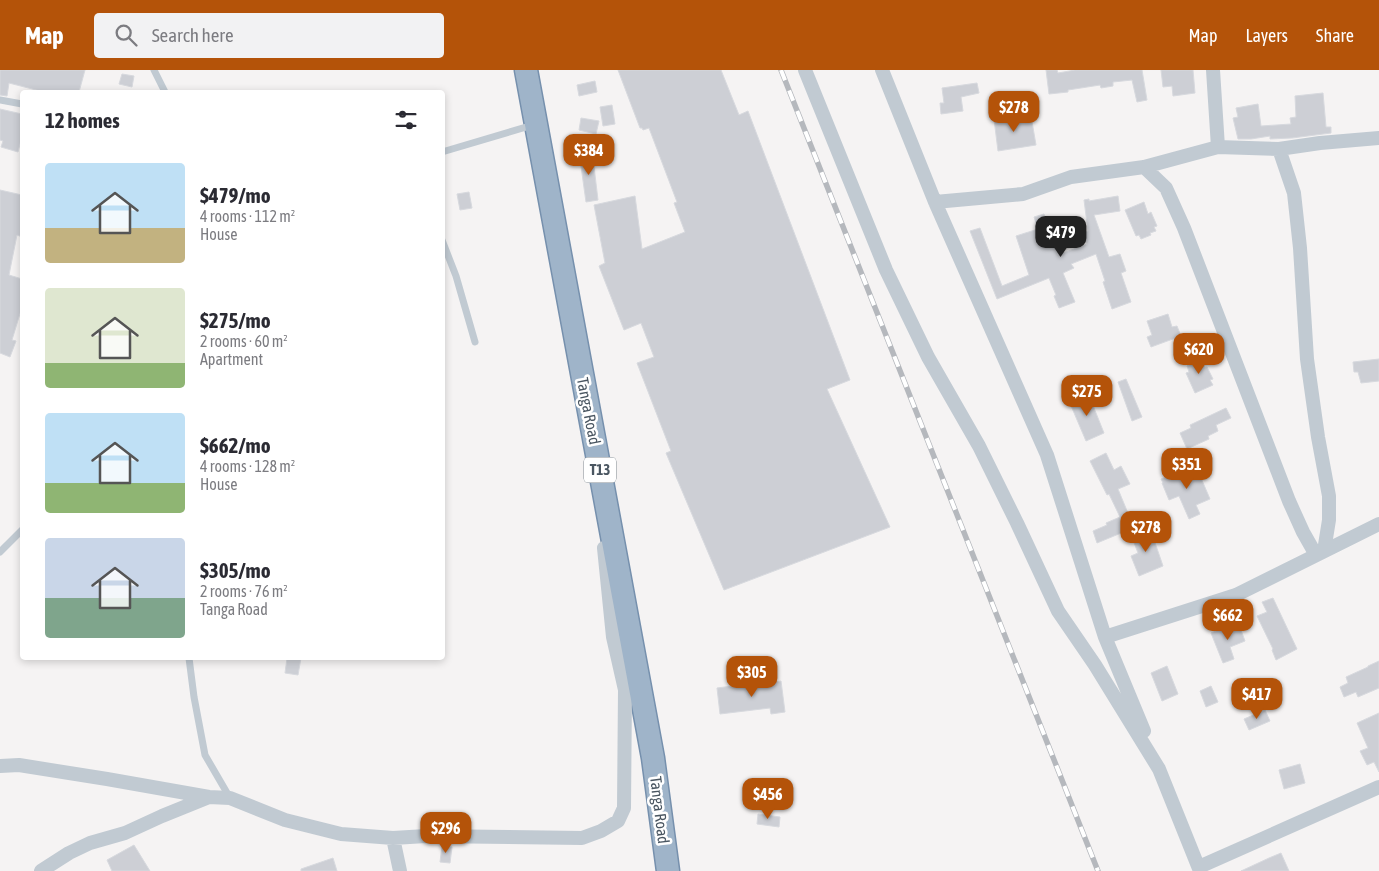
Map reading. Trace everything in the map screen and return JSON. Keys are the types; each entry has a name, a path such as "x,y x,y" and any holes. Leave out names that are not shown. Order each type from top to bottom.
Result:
{"highway":[{"name":"Tanga Road","path":"526,70 653,758 668,871"}],"street":[{"path":"805,70 886,270 928,357 979,446 1058,611 1095,665 1159,769"},
{"path":"882,70 936,202 1046,455 1105,637 1199,869 1379,787"},
{"path":"1213,70 1218,147"},
{"path":"936,202 1023,194 1070,177 1144,166 1218,147 1279,149 1379,138"},
{"path":"1279,149 1294,193 1300,248 1307,359 1318,437 1329,496 1329,520 1320,553"},
{"path":"1144,166 1166,188 1184,228 1289,501 1303,532 1320,553"},
{"path":"0,766 19,765 209,797 230,798 285,820 341,834 393,838 426,836 582,838 601,831 618,821 624,808 625,690 613,637 604,547 603,490"},
{"path":"1105,637 1236,595 1379,524"},
{"path":"41,871 69,853 90,843 125,834 162,816 209,797"},
{"path":"393,838 400,871"}],"lane":[{"path":"154,70 163,90"},
{"path":"0,100 20,104"},
{"path":"445,151 536,124"},
{"path":"445,248 456,276 475,342"},
{"path":"0,552 20,532"},
{"path":"188,660 205,755 230,798"}],"building":[{"path":"0,70 85,70 80,90 36,90 9,83 7,96 0,95"},
{"path":"618,70 721,70 739,115 748,111 850,380 827,389 890,527 724,590 666,453 671,451 637,363 654,357 641,323 624,330 599,266 605,263 594,205 635,196 642,249 685,232 674,203 677,202 649,128 643,130 640,128"},
{"path":"1046,70 1057,70 1058,73 1075,70 1142,70 1147,100 1137,102 1132,80 1113,82 1113,86 1101,88 1100,85 1049,94"},
{"path":"1161,70 1193,70 1195,93 1173,96 1172,86 1163,87"},
{"path":"122,74 134,76 132,87 119,84"},
{"path":"595,81 597,92 579,96 577,85"},
{"path":"977,83 979,93 961,97 963,111 941,114 940,103 944,103 942,88"},
{"path":"1323,93 1326,127 1331,127 1331,133 1292,138 1270,139 1270,136 1238,139 1233,118 1238,117 1236,108 1258,104 1261,126 1291,124 1290,118 1296,117 1295,96"},
{"path":"612,105 615,124 603,126 600,107"},
{"path":"0,109 20,114 20,144 18,152 1,147 3,141 0,140"},
{"path":"1031,116 1036,145 998,151 994,119 1005,117 1006,120"},
{"path":"581,118 599,121 596,134 579,130"},
{"path":"592,150 598,200 586,202 579,152"},
{"path":"0,190 20,195 20,236 17,235 9,275 20,278 20,314 12,340 16,341 10,357 0,353"},
{"path":"469,192 472,208 460,210 457,194"},
{"path":"1118,196 1120,211 1094,215 1109,257 1120,254 1126,271 1121,273 1131,302 1112,309 1096,254 1071,264 1074,268 1063,273 1075,302 1059,308 1049,278 997,299 970,231 980,228 1002,286 1029,275 1016,236 1038,229 1034,217 1044,214 1058,255 1087,244 1083,233 1088,231 1084,200 1089,199 1089,201"},
{"path":"1144,202 1148,214 1151,212 1157,226 1154,227 1156,231 1141,239 1139,235 1136,236 1125,210"},
{"path":"1168,314 1172,327 1177,326 1181,336 1151,347 1147,337 1152,335 1147,321"},
{"path":"1197,356 1199,362 1201,361 1205,368 1207,367 1213,379 1210,380 1213,385 1195,393 1186,373 1189,372 1188,361"},
{"path":"1379,359 1379,381 1361,383 1358,372 1354,372 1353,362"},
{"path":"1126,379 1142,417 1132,421 1118,382"},
{"path":"1088,393 1104,433 1086,441 1069,401"},
{"path":"1226,408 1231,418 1216,425 1218,431 1208,436 1209,439 1187,449 1180,433 1191,428 1190,425"},
{"path":"1106,453 1114,470 1121,466 1130,484 1118,489 1135,530 1127,533 1126,531 1097,543 1093,531 1120,517 1090,461"},
{"path":"1194,467 1198,479 1201,478 1210,499 1196,505 1200,514 1189,519 1179,496 1169,500 1161,479"},
{"path":"1148,529 1149,532 1151,531 1163,566 1139,576 1131,556 1138,553 1131,535"},
{"path":"1273,598 1297,649 1276,660 1273,649 1257,616 1267,612 1262,602"},
{"path":"1238,622 1245,641 1230,647 1234,659 1223,663 1211,633"},
{"path":"287,660 301,660 298,675 285,673"},
{"path":"1379,661 1379,688 1358,697 1356,692 1344,697 1340,687 1348,683 1346,677"},
{"path":"1167,666 1178,694 1162,701 1151,673"},
{"path":"781,681 785,712 771,714 770,708 720,714 717,688"},
{"path":"1211,686 1218,702 1206,707 1200,691"},
{"path":"1265,710 1270,721 1249,730 1244,719"},
{"path":"1379,713 1379,772 1374,762 1367,765 1360,751 1368,748 1357,723"},
{"path":"1300,764 1305,783 1284,789 1279,770"},
{"path":"758,814 780,817 779,827 757,824"},
{"path":"134,845 150,871 112,871 107,860"},
{"path":"442,846 452,847 450,863 440,862"},
{"path":"1281,853 1289,871 1241,871 1269,858"},
{"path":"333,858 337,871 301,871 301,869"}],"railway":[{"path":"781,70 1098,871"}]}
